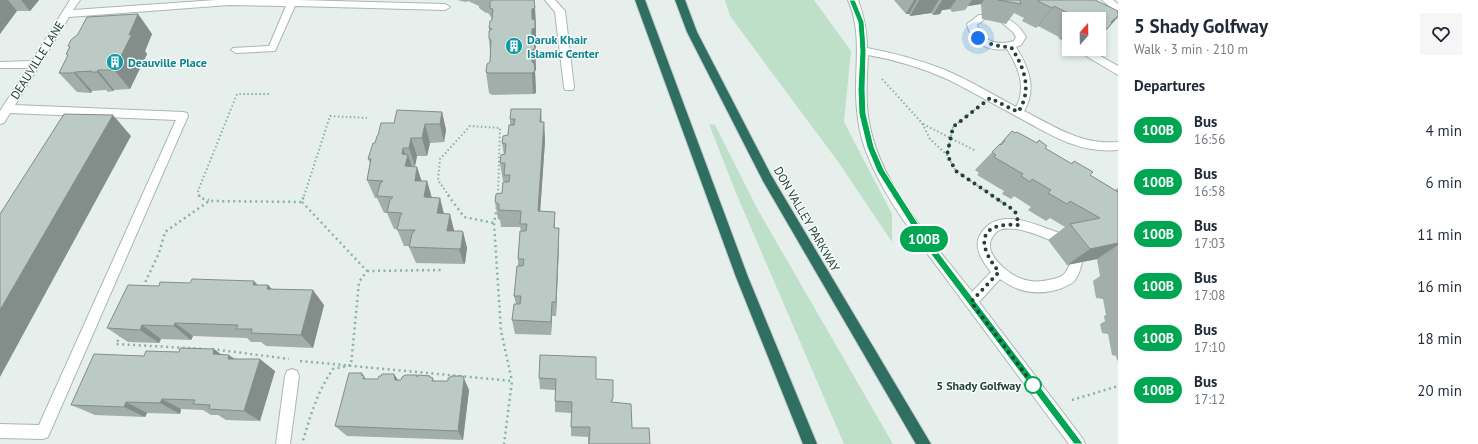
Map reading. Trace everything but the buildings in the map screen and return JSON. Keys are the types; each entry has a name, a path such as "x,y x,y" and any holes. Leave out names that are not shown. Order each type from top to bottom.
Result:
{"highway":[{"path":"640,0 742,277 810,444"},
{"name":"DON VALLEY PARKWAY","path":"680,0 692,32 767,178 924,444"}],"street":[{"name":"DEAUVILLE LANE","path":"0,120 75,0"},
{"path":"550,0 560,11 569,86"},
{"path":"852,0 861,22 863,51 861,90 862,107 868,139 873,155 886,181 910,219 1078,444"},
{"path":"1107,0 1118,9"},
{"path":"66,14 229,2 293,2 445,7"},
{"path":"236,50 272,49 293,2"},
{"path":"982,17 972,24 972,30 978,38 988,44 1000,47 1011,47 1018,43 1021,37 1017,30 1006,22"},
{"path":"1011,47 1020,60 1026,79 1025,97 1018,112"},
{"path":"863,51 882,54 915,63 950,77 1069,140 1100,147 1118,146"},
{"path":"1092,56 1118,71"},
{"path":"0,65 35,64"},
{"path":"0,430 43,432 183,116 7,109"},
{"path":"1058,238 1019,225 1004,224 992,228 985,236 984,247 989,259 999,272 1017,283 1037,288 1054,285 1070,277 1076,263"},
{"path":"971,302 999,272"},
{"path":"283,444 292,376"}],"path":[{"path":"882,79 922,123 930,139 947,155 956,171 1015,211 1019,225"},
{"path":"270,94 237,94 198,191 200,198 209,200 302,202 367,270 443,270"},
{"path":"947,155 953,127 990,98"},
{"path":"302,202 330,116 367,118"},
{"path":"922,123 976,151"},
{"path":"494,223 464,217 438,180 440,159 470,126 500,128 498,198"},
{"path":"142,289 160,254 165,232 209,200"},
{"path":"497,205 494,223 501,331 512,381 504,444"},
{"path":"351,365 359,282 367,270"},
{"path":"123,330 116,344 226,350 304,361 512,381"},
{"path":"302,444 316,398 323,383 333,369 351,365"},
{"path":"1072,400 1118,386"}],"green space":[{"path":"725,0 814,0 851,51 844,122 892,214 892,242 839,163 730,16"},
{"path":"709,124 715,125 758,210 893,444 844,444 736,193"}],"bus line":[{"name":"100B","path":"852,0 857,8 861,22 863,51 861,90 863,114 870,147 886,181 910,219 980,315 1078,444"}],"place":[{"name":"Daruk Khair Islamic Center","path":"514,46"},
{"name":"Deauville Place","path":"115,62"},
{"name":"5 Shady Golfway","path":"1033,385"}],"route":[{"path":"978,38 988,44 1000,47 1011,47 1020,60 1022,66 1025,76 1026,94 1021,109 1018,112 990,98 953,127 947,155 956,171 1015,211 1019,225 1004,224 992,228 985,236 984,247 989,259 999,272 971,302 1036,388 1033,385"}]}
